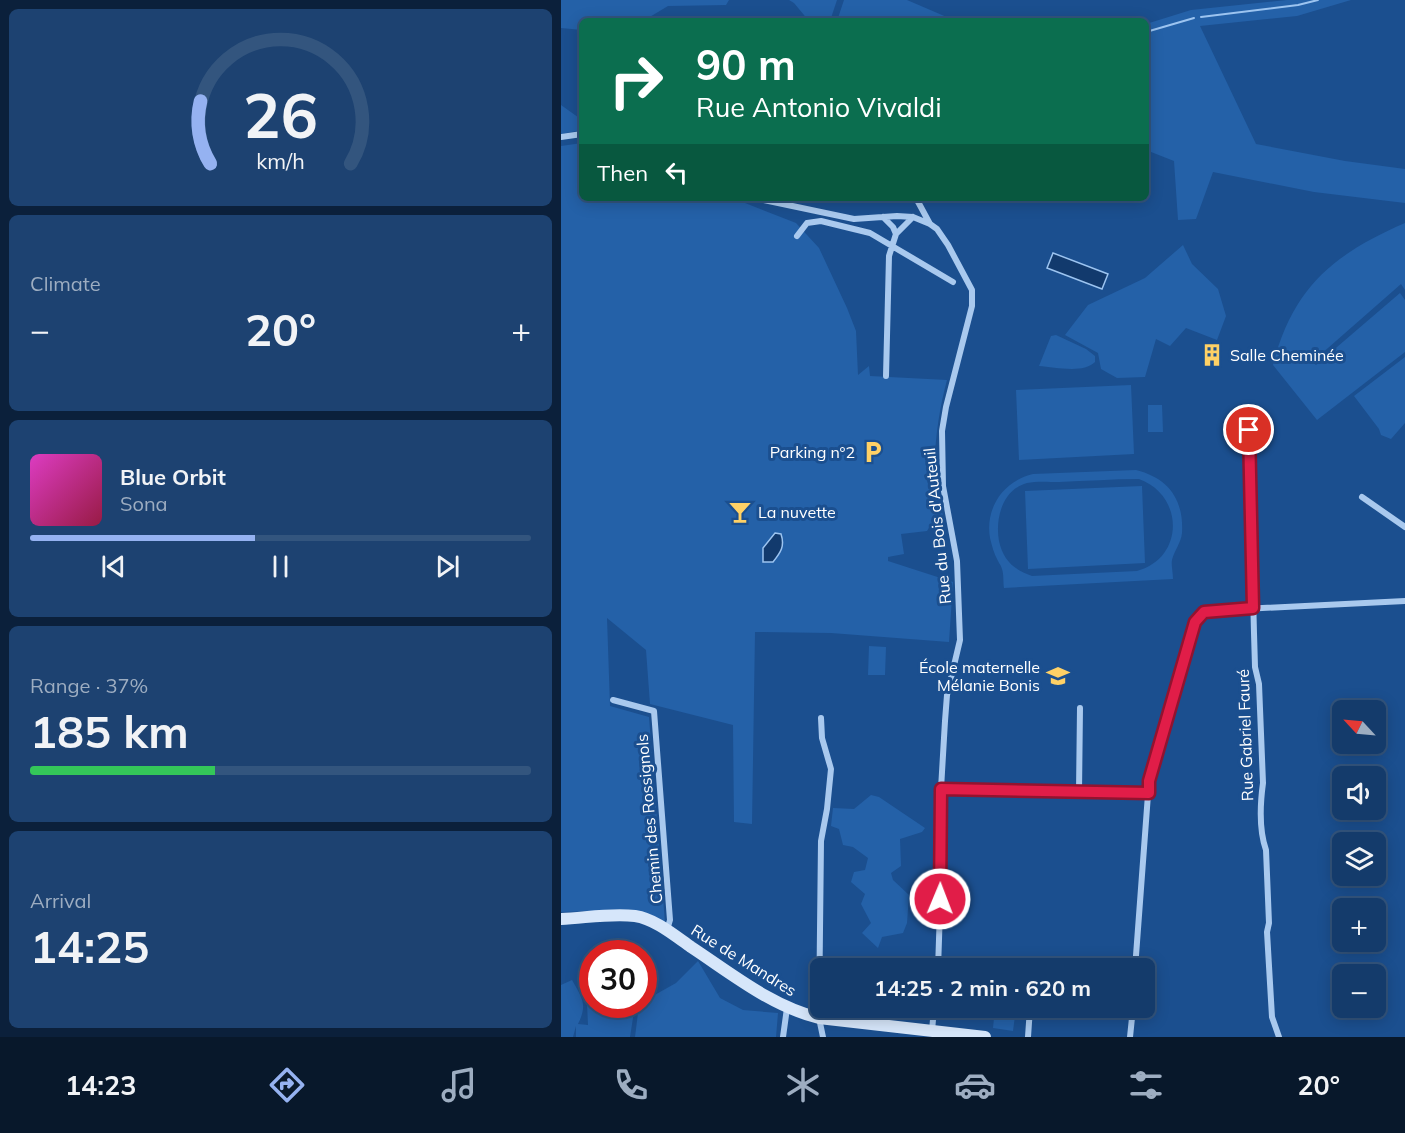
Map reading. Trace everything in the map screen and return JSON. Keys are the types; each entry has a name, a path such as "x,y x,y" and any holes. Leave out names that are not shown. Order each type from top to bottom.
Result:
{"street":[{"path":"561,137 579,134"},
{"path":"780,201 854,219 913,217 930,224"},
{"path":"918,201 930,224"},
{"path":"883,217 893,226 896,234"},
{"path":"886,376 891,245 896,234 913,217"},
{"path":"797,236 807,223 821,221 870,233 953,282"},
{"name":"Rue du Bois d'Auteuil","path":"930,224 937,229 948,245 972,290 973,298 942,431 943,486 957,561 960,640 947,695 941,789 941,880 937,958"},
{"name":"Rue Gabriel Fauré","path":"1249,430 1255,667 1259,684 1263,783 1262,839 1266,850 1272,1017 1278,1037"},
{"path":"1362,497 1405,527"},
{"path":"1136,958 1149,781 1195,622 1204,612 1405,601"},
{"name":"Chemin des Rossignols","path":"613,700 654,711 671,920 667,930"},
{"path":"1079,792 1080,708"},
{"path":"820,958 821,841 831,769 822,738 821,718"},
{"path":"941,789 1149,793"},
{"name":"Rue de Mandres","path":"561,919 636,916 646,919 667,930 767,998 787,1008 810,1015"},
{"path":"783,1037 787,1008"},
{"path":"819,1018 823,1037"},
{"name":"Rue de Mandres","path":"819,1018 926,1033 985,1037"},
{"path":"926,1033 931,1018"},
{"path":"1027,1037 1029,1018"},
{"path":"1130,1037 1132,1018"}],"shaded area":[{"path":"561,0 729,0 726,5 668,6 648,18 579,18 579,30 561,28"},
{"path":"789,0 837,0 831,18 806,18"},
{"path":"844,0 907,0 949,18 838,18"},
{"path":"1287,0 1351,0 1297,16 1200,26 1256,144 1345,161 1405,169 1405,203 1314,192 1213,172 1196,219 1178,220 1174,161 1149,151 1149,23 1191,10"},
{"path":"561,105 579,118 579,131 561,134"},
{"path":"579,143 579,201 740,201 796,223 819,248 847,308 856,331 858,375 869,366 870,376 947,380 941,404 935,459 936,484 944,522 930,526 927,531 901,534 904,554 888,557 888,561 953,582 949,642 831,633 755,632 752,824 734,822 733,725 650,704 646,650 607,618 610,706 649,717 665,923 624,910 561,912 561,146"},
{"path":"1405,223 1405,290 1401,284 1312,362 1316,365 1400,293 1405,300 1405,352 1317,420 1273,365 1292,314 1320,276 1337,261 1357,247"},
{"path":"1183,245 1192,264 1218,289 1226,316 1217,340 1186,328 1170,346 1156,339 1145,377 1117,378 1101,369 1098,353 1065,335 1088,305 1145,278"},
{"path":"1053,253 1108,274 1102,289 1047,268"},
{"path":"1056,335 1086,349 1095,356 1095,362 1090,366 1076,369 1039,366 1051,336"},
{"path":"1405,357 1405,423 1391,439 1381,435 1354,396"},
{"path":"1131,385 1134,454 1019,460 1016,390"},
{"path":"1148,405 1162,405 1163,432 1148,432"},
{"path":"1136,470 1157,478 1165,484 1177,500 1182,521 1181,537 1172,560 1173,579 1004,588 1002,569 990,538 990,516 998,497 1005,489 1033,474","holes":["1139,479 1154,487 1164,498 1171,512 1173,526 1171,540 1164,553 1153,564 1137,571 1032,576 1020,571 1003,554 998,532 1002,506 1012,492 1027,483"]},
{"path":"1142,486 1145,563 1028,569 1025,491"},
{"path":"775,533 781,534 783,542 781,549 773,562 763,562 763,548"},
{"path":"869,646 886,647 885,675 868,675"},
{"path":"871,795 879,797 925,828 922,832 900,839 901,866 891,873 893,880 909,895 907,923 903,933 882,937 878,948 862,933 871,923 861,904 865,894 851,882 854,872 865,870 868,858 853,847 843,845 839,829 831,826 833,808 854,809"},
{"path":"698,961 720,998 743,1010 778,1013 776,1037 635,1037 637,1018 657,1018 657,994 676,983"},
{"path":"572,980 579,992 581,1018 578,1024 588,1025 588,1018 633,1018 630,1037 576,1037 576,1026 573,1037 561,1037 561,985"},
{"path":"994,1018 1015,1018 1013,1031 993,1028"}],"waterway":[{"path":"1201,17 1298,5 1318,0"},
{"path":"1149,31 1194,18"}],"place":[{"name":"Salle Cheminée","path":"1212,355"},
{"name":"Parking n°2","path":"873,452"},
{"name":"La nuvette","path":"740,512"},
{"name":"École maternelle Mélanie Bonis","path":"1058,676"}],"route":[{"path":"940,899 941,789 1149,793 1149,781 1198,616 1204,612 1253,608 1249,430"}]}
